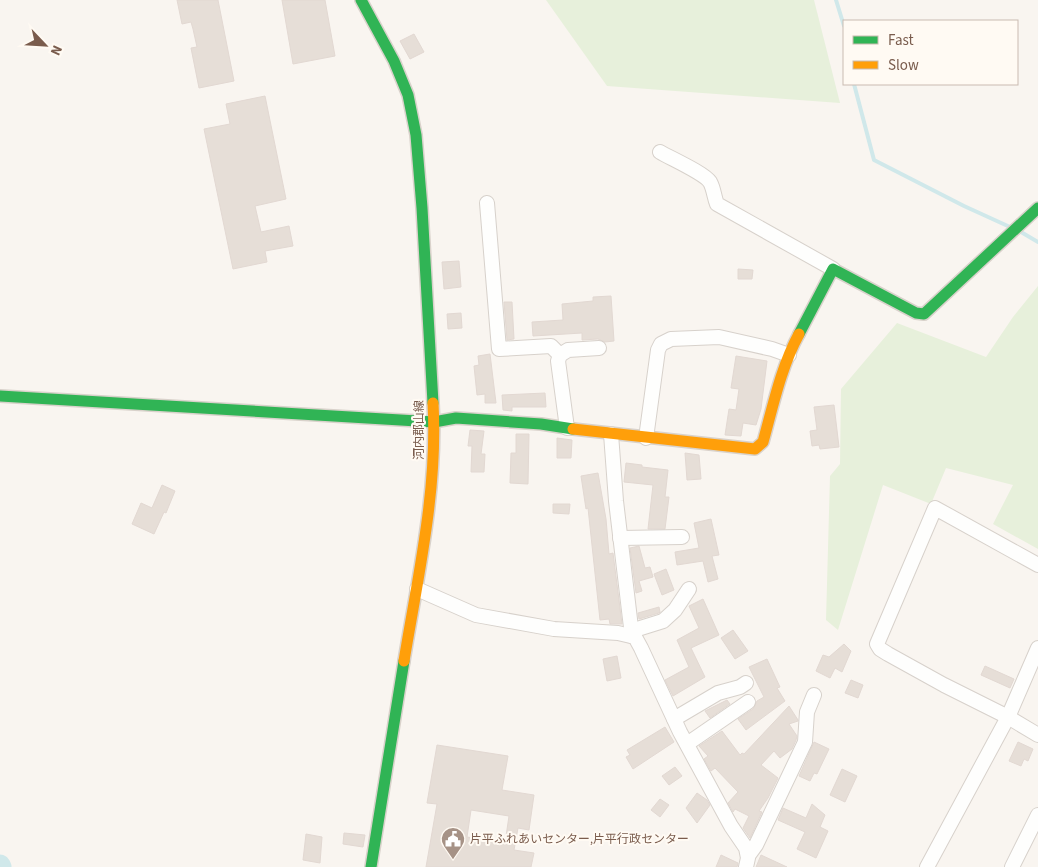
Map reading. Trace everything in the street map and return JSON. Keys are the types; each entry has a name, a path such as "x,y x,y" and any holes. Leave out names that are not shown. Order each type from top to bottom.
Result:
{"street":[{"name":"河内郡山線","path":"361,0 394,60 408,95 416,134 434,422 429,508 371,867"},
{"path":"660,152 706,178 712,186 717,204 916,313 924,314 1038,208"},
{"path":"487,203 499,349 551,346 560,355"},
{"path":"0,396 434,422 456,418 541,424 744,449 758,448 763,442 789,355 833,269"},
{"path":"646,438 658,350 664,341 719,337 734,342 772,348 789,355"},
{"path":"567,428 558,361 560,355 568,350 599,348"},
{"path":"611,434 616,501 631,633 642,648 687,744 731,826 746,848 747,861"},
{"path":"1038,565 935,508 877,644 880,649 888,654 1038,734"},
{"path":"620,538 682,537"},
{"path":"417,589 476,615 554,629 618,633 631,633 663,621 675,610 689,589"},
{"path":"927,867 1008,717 1038,648"},
{"path":"674,719 718,693 740,687 746,683"},
{"path":"747,861 805,742 807,712 814,695"},
{"path":"687,744 748,702"},
{"path":"1012,867 1038,816"}],"green space":[{"path":"546,0 814,0 840,103 607,86"},
{"path":"1038,286 1038,549 993,524 1013,485 946,468 931,504 883,485 838,630 826,620 830,476 840,464 841,389 897,323 986,357 1013,317"}],"building":[{"path":"177,0 218,0 234,81 199,88 191,48 197,47 193,29 191,22 182,24"},
{"path":"282,0 325,0 335,56 293,64"},
{"path":"414,34 424,52 410,59 400,41"},
{"path":"265,96 286,199 255,206 261,232 289,226 293,246 265,251 267,262 233,269 204,129 230,124 226,104"},
{"path":"459,261 461,287 444,289 442,262"},
{"path":"738,269 753,270 752,279 738,279"},
{"path":"611,296 614,341 582,340 582,333 533,336 532,322 563,320 562,304 593,301 593,297"},
{"path":"504,302 512,302 514,339 507,340"},
{"path":"461,313 462,328 448,329 447,314"},
{"path":"490,354 496,403 485,403 485,394 477,395 474,366 479,365 478,356"},
{"path":"736,356 767,361 761,409 756,425 743,423 741,436 725,435 729,409 736,410 739,389 731,388"},
{"path":"545,393 546,407 512,407 512,411 503,410 502,395"},
{"path":"834,405 839,447 820,449 819,445 812,446 810,431 817,430 814,407"},
{"path":"470,430 484,431 481,454 485,454 484,472 471,472 472,446 468,446"},
{"path":"516,434 529,434 528,484 510,483 511,453 516,453"},
{"path":"557,438 572,440 571,458 557,458"},
{"path":"685,453 699,455 701,479 687,480"},
{"path":"626,463 668,470 665,497 669,497 665,529 648,529 653,485 624,482"},
{"path":"598,473 606,519 609,554 613,553 622,624 610,624 609,619 600,620 588,508 586,509 581,476"},
{"path":"162,485 175,491 166,513 164,512 154,534 132,524 141,503 152,508"},
{"path":"553,504 570,504 569,514 553,513"},
{"path":"711,519 719,555 712,556 718,579 708,582 703,561 677,565 675,552 699,548 694,523"},
{"path":"639,546 645,568 650,567 653,577 639,581 642,591 636,593 630,548"},
{"path":"666,569 674,590 662,595 654,574"},
{"path":"703,599 719,635 691,648 705,677 673,696 665,680 689,667 677,640 699,628 689,606"},
{"path":"659,607 659,613 639,619 638,613"},
{"path":"733,630 748,651 735,659 721,638"},
{"path":"844,644 851,651 842,672 835,668 830,678 816,671 823,655 829,657"},
{"path":"617,656 621,678 607,681 603,659"},
{"path":"767,659 780,687 777,688 785,701 746,730 738,719 753,709 757,701 764,697 749,667"},
{"path":"985,666 1014,679 1010,688 981,675"},
{"path":"851,680 863,685 858,698 845,693"},
{"path":"727,700 730,704 710,718 705,711"},
{"path":"789,706 798,720 789,724 797,736 796,740 792,749 780,758 774,751 761,765 778,778 759,811 762,812 750,838 743,828 749,816 735,809 733,812 728,803 738,792 715,768 711,771 704,759 708,756 699,746 722,731 740,755 744,754"},
{"path":"665,727 674,742 633,769 626,757 630,755 627,750"},
{"path":"814,742 829,749 817,774 814,773 810,781 799,776"},
{"path":"1018,742 1033,749 1028,761 1024,759 1021,766 1009,761"},
{"path":"437,745 508,756 502,790 534,795 529,830 518,828 514,850 534,853 531,867 426,867 437,804 427,803","holes":["471,810 509,816 505,843 467,837"]},
{"path":"675,767 682,776 669,785 662,776"},
{"path":"842,769 857,776 845,802 830,795"},
{"path":"697,793 707,800 710,805 697,823 686,808"},
{"path":"660,799 669,805 660,817 651,810"},
{"path":"812,804 825,815 820,827 828,831 816,858 797,849 805,832 778,820 783,808 806,818"},
{"path":"344,833 365,835 363,847 343,844"},
{"path":"306,834 322,837 320,863 303,860"},
{"path":"721,855 738,863 737,867 716,867"},
{"path":"761,855 787,867 756,867"}],"waterway":[{"path":"836,0 843,23"},
{"path":"854,85 874,160 1010,227"},
{"path":"1021,232 1038,242"}],"traffic: fast":[{"path":"361,0 394,61 408,95 416,135 433,403"},
{"path":"799,334 833,269 916,313 924,314 1038,208"},
{"path":"0,396 434,422 456,418 541,424 573,429"},
{"path":"371,867 404,661"}],"traffic: slow":[{"path":"573,429 755,449 763,442 782,373 799,334"},
{"path":"404,661 430,500 433,468 433,403"}],"place":[{"name":"片平ふれあいセンター,片平行政センター","path":"453,860"}]}
